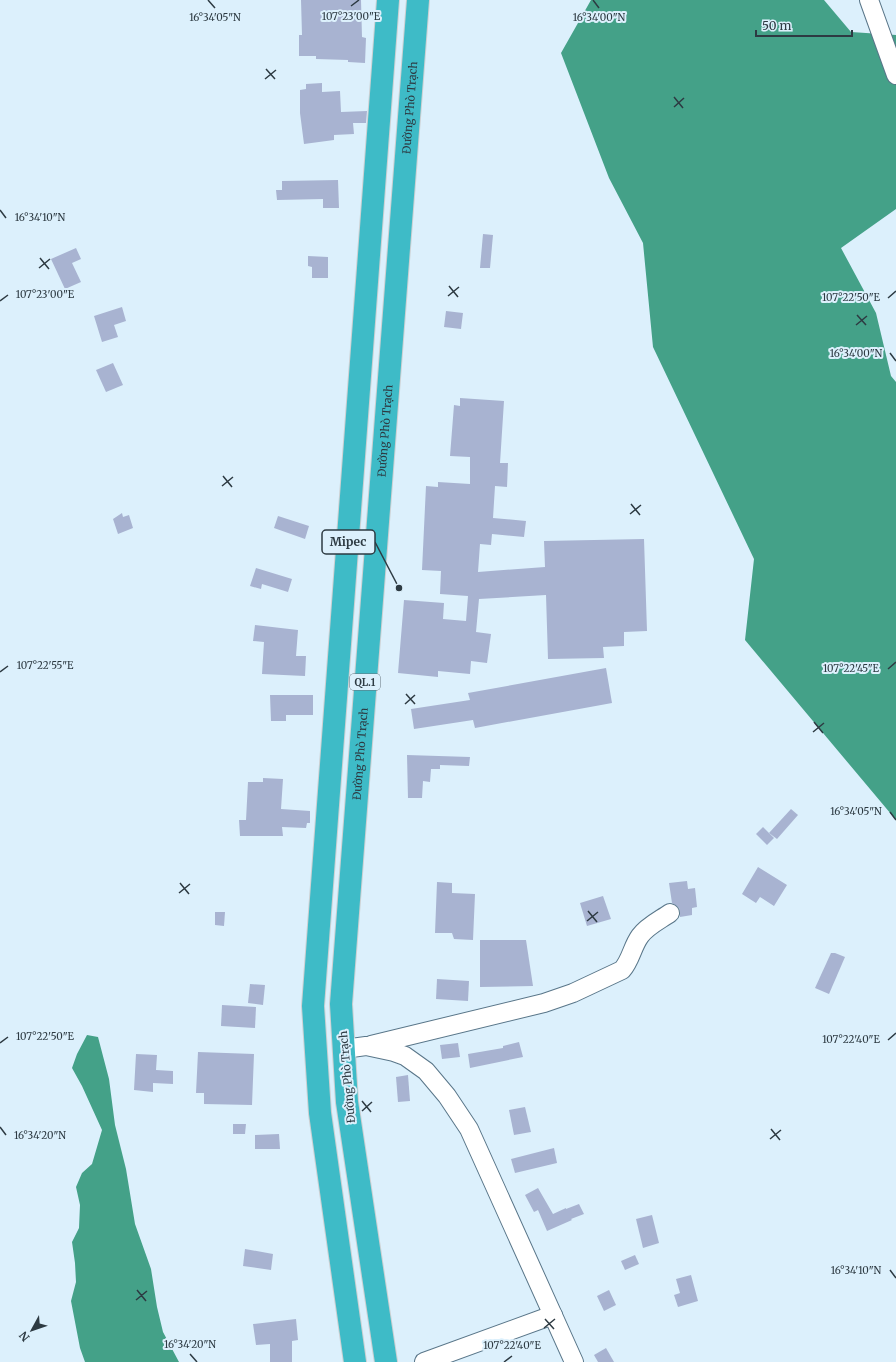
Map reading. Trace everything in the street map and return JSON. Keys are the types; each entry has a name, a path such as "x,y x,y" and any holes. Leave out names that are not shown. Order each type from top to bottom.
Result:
{"highway":[{"name":"QL.1","path":"355,1362 320,1113 313,1006 388,0"},
{"name":"Đường Phò Trạch","path":"386,1362 347,1102 341,1004 418,0"}],"street":[{"path":"869,0 896,75"},
{"path":"344,1049 366,1046 544,1003 573,993 622,970 627,965 639,937 644,931 670,913"},
{"path":"366,1046 394,1052 405,1056 414,1062 426,1071 448,1096 458,1111 469,1129 574,1362"},
{"path":"424,1362 553,1314"}],"shaded area":[{"path":"591,0 824,0 851,32 896,35 896,209 841,248 876,313 891,376 896,382 896,820 745,640 754,559 653,347 643,243 609,178 561,53"},
{"path":"87,1035 98,1037 109,1079 115,1125 126,1169 135,1224 151,1269 157,1307 163,1332 179,1362 85,1362 80,1348 71,1301 76,1282 72,1242 79,1228 80,1205 76,1187 82,1173 92,1164 102,1130 72,1068 77,1054"}],"building":[{"path":"301,0 361,0 362,37 366,38 365,63 348,62 348,60 316,59 316,56 299,56 299,35 302,35"},
{"path":"322,83 322,92 340,91 341,112 367,111 366,123 353,123 354,134 334,135 334,140 304,144 300,113 300,90 306,89 306,84"},
{"path":"338,180 339,208 323,208 323,199 277,200 276,190 282,190 282,181"},
{"path":"483,234 493,235 490,268 480,268"},
{"path":"76,248 81,259 72,263 81,282 65,289 51,259"},
{"path":"308,256 328,257 328,278 312,278 312,267 308,266"},
{"path":"122,307 126,321 114,325 118,337 102,342 94,316"},
{"path":"446,311 463,313 461,329 444,327"},
{"path":"113,363 123,385 106,392 96,370"},
{"path":"460,398 504,401 500,463 508,463 507,487 495,486 493,518 526,521 524,537 492,534 491,545 480,544 478,572 545,567 544,541 644,539 647,631 624,632 624,646 603,647 604,658 548,659 546,595 479,599 476,632 491,634 487,663 471,661 470,674 438,671 438,677 398,673 404,600 444,603 443,619 466,621 468,596 440,594 441,571 422,570 426,486 438,487 438,482 470,484 470,457 450,456 454,405 460,406"},
{"path":"122,513 123,517 129,515 133,528 118,534 113,519"},
{"path":"278,516 309,526 305,539 274,528"},
{"path":"256,568 292,579 288,592 262,584 261,589 250,586"},
{"path":"255,625 298,630 296,656 306,656 305,676 262,674 264,642 253,641"},
{"path":"606,668 612,703 475,728 473,720 414,729 411,709 470,700 468,693"},
{"path":"270,695 313,695 313,715 286,715 286,721 271,721"},
{"path":"407,755 470,757 469,766 440,765 440,769 431,769 430,782 423,781 422,798 408,798"},
{"path":"263,778 283,779 281,809 310,811 310,823 307,823 306,828 282,827 283,836 240,836 239,820 246,820 248,782 263,782"},
{"path":"791,809 798,815 777,839 769,833"},
{"path":"763,827 774,838 767,845 756,834"},
{"path":"758,867 787,885 774,906 760,897 756,903 742,894"},
{"path":"687,881 688,889 695,888 697,907 692,908 692,915 680,917 679,908 672,903 669,883"},
{"path":"437,882 452,883 452,893 475,894 473,940 454,939 452,933 435,933"},
{"path":"603,896 611,919 587,926 580,903"},
{"path":"215,912 225,912 224,926 215,925"},
{"path":"480,940 526,940 533,986 480,987"},
{"path":"831,953 845,957 829,994 815,988"},
{"path":"437,979 469,981 468,1001 436,999"},
{"path":"250,984 265,985 263,1005 248,1003"},
{"path":"222,1005 256,1007 255,1028 221,1026"},
{"path":"519,1042 523,1057 470,1068 468,1054 503,1048 503,1046"},
{"path":"458,1043 460,1057 442,1059 440,1045"},
{"path":"198,1052 254,1054 252,1105 204,1104 204,1093 196,1093"},
{"path":"136,1054 157,1055 156,1070 173,1071 173,1084 153,1083 153,1092 134,1090"},
{"path":"408,1075 410,1101 398,1102 396,1077"},
{"path":"525,1107 531,1132 514,1135 509,1110"},
{"path":"233,1124 246,1124 245,1134 233,1134"},
{"path":"279,1134 280,1149 255,1149 255,1135"},
{"path":"554,1148 557,1163 515,1173 511,1159"},
{"path":"538,1188 553,1214 579,1204 584,1214 547,1231 538,1210 534,1212 525,1195"},
{"path":"652,1215 659,1243 643,1248 636,1219"},
{"path":"245,1249 273,1254 271,1270 243,1266"},
{"path":"635,1255 639,1264 625,1270 621,1261"},
{"path":"691,1275 698,1301 678,1307 674,1295 680,1293 676,1279"},
{"path":"609,1290 616,1305 604,1311 597,1296"},
{"path":"296,1319 298,1340 292,1341 292,1362 270,1362 270,1344 256,1345 253,1324"},
{"path":"606,1348 614,1362 598,1362 594,1355"}],"place":[{"name":"Mipec","path":"399,588"}]}
